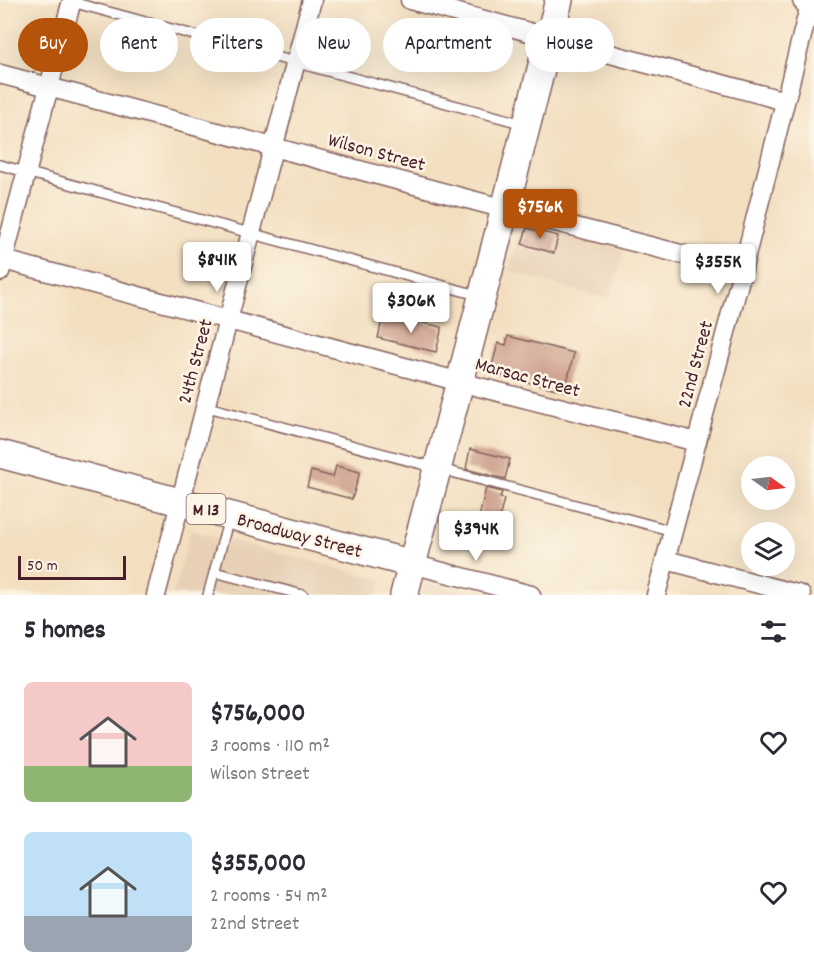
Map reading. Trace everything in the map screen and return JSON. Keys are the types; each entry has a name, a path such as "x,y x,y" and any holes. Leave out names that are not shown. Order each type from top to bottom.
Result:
{"main road":[{"path":"554,18 559,0"},
{"path":"404,595 540,72"},
{"name":"Broadway Street","path":"0,454 412,564"}],"street":[{"name":"24th Street","path":"307,18 312,0"},
{"path":"410,0 525,31"},
{"path":"1,264 49,87 69,1"},
{"name":"22nd Street","path":"656,595 743,270 810,4"},
{"path":"614,55 785,101"},
{"name":"24th Street","path":"156,595 296,62"},
{"name":"Wilson Street","path":"0,74 743,270"},
{"name":"Marsac Street","path":"1,264 229,320 697,442"},
{"path":"666,560 801,595"},
{"name":"Broadway Street","path":"412,564 531,595"}],"lane":[{"path":"69,1 296,62"},
{"path":"333,72 527,124"},
{"path":"0,165 482,297"},
{"path":"204,406 673,531"},
{"path":"208,595 229,515"},
{"path":"214,572 303,595"}],"shaded area":[{"path":"523,221 624,249 610,300 509,271"},
{"path":"191,530 382,580 378,595 173,595"},
{"path":"424,581 476,595 420,595"}],"building":[{"path":"527,228 558,236 554,253 522,244"},
{"path":"383,316 442,327 436,352 378,338"},
{"path":"508,336 574,353 565,391 490,373 498,343 506,345"},
{"path":"470,449 510,459 505,479 466,469"},
{"path":"336,466 360,472 352,499 307,487 311,471 333,477"},
{"path":"486,488 502,492 500,498 504,499 496,531 477,526"}]}
